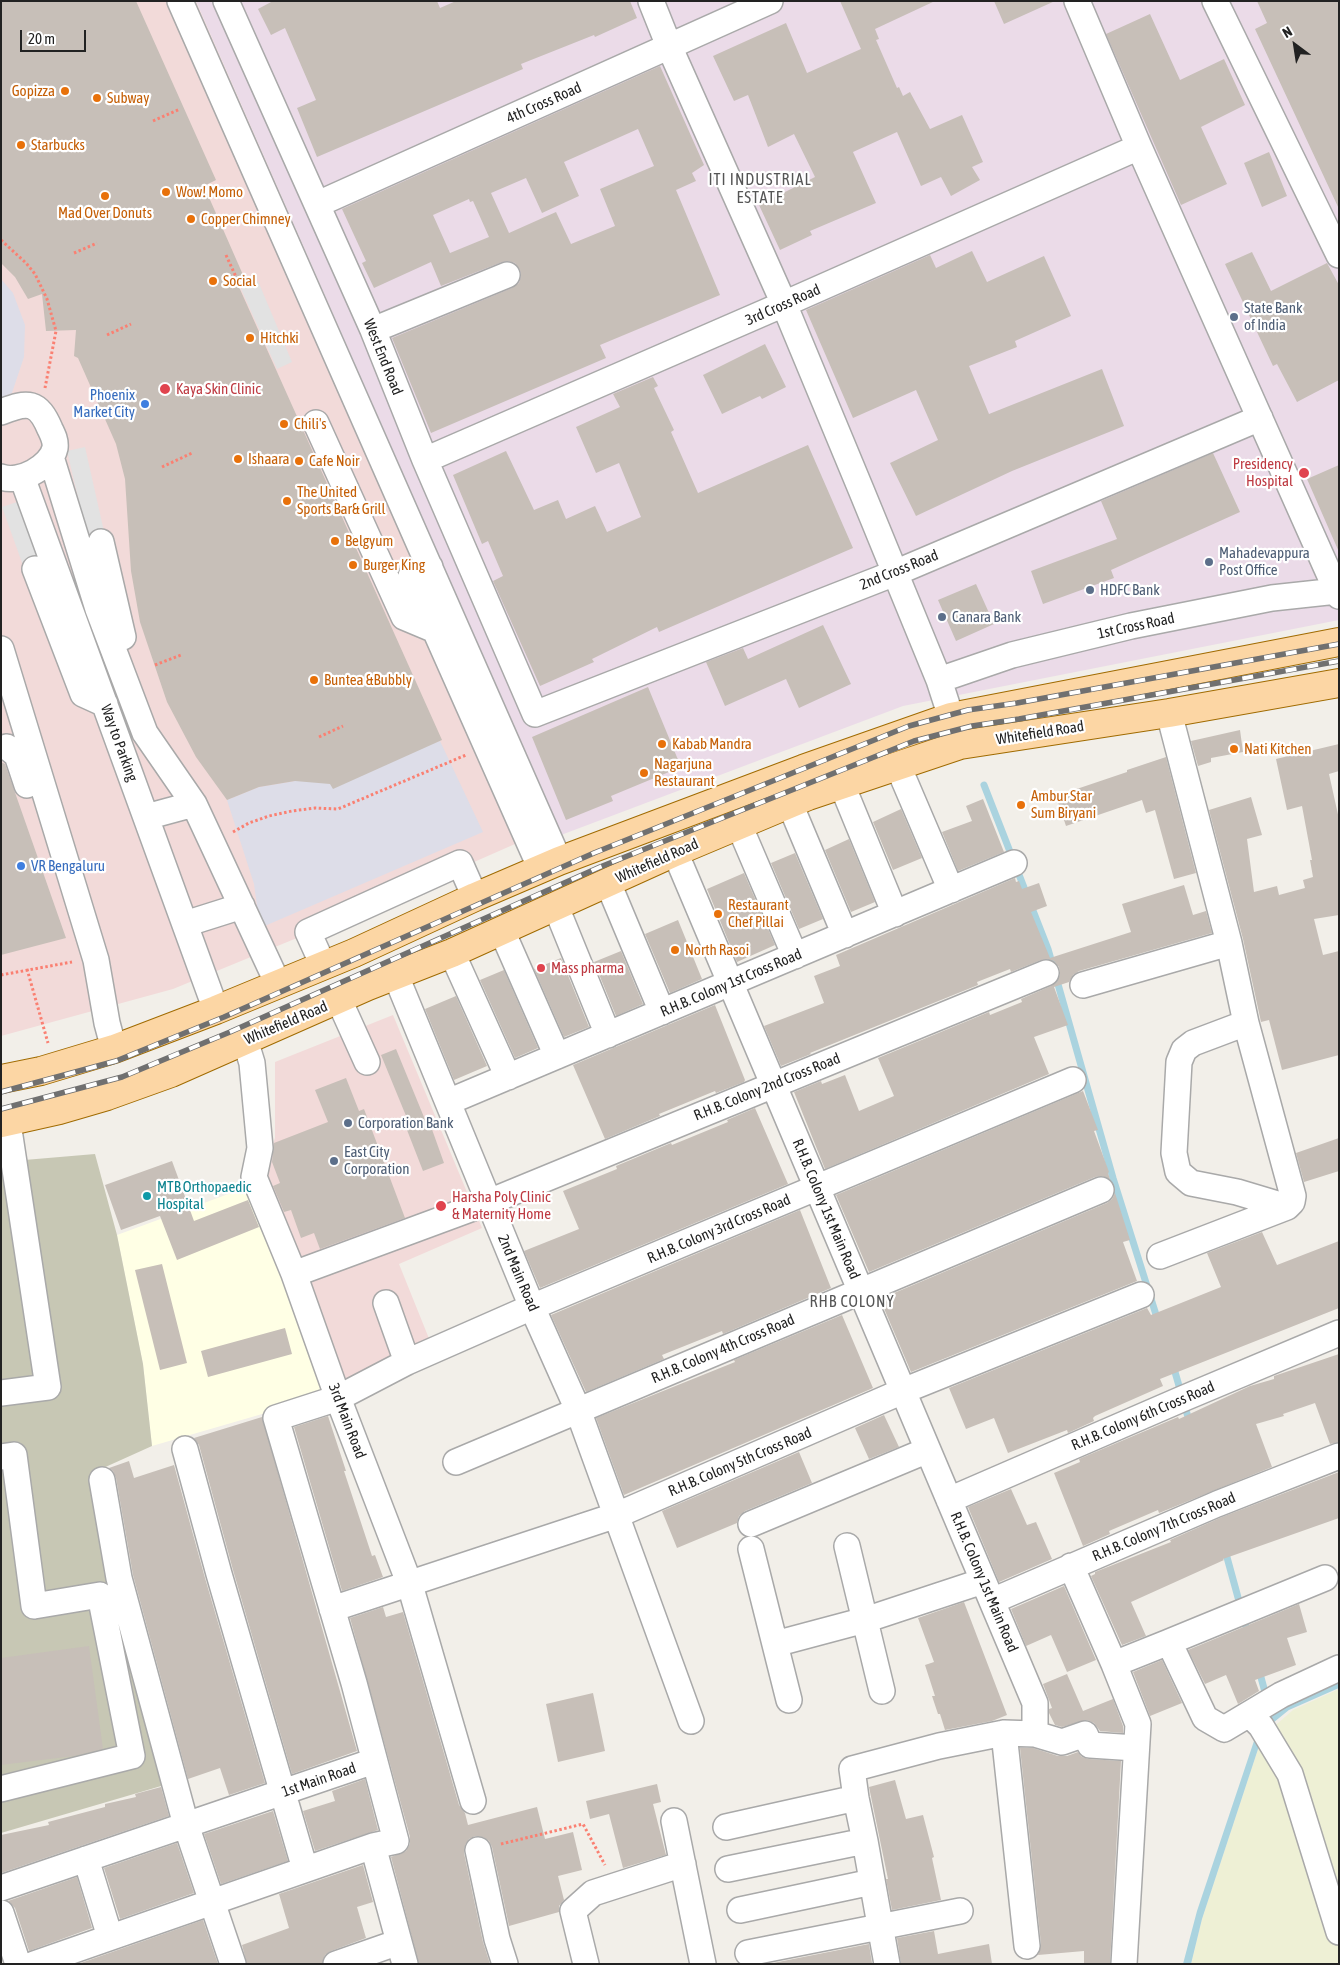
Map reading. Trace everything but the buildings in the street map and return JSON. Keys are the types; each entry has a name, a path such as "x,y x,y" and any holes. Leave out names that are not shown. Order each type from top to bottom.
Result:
{"main road":[{"name":"Whitefield Road","path":"1,1079 56,1066 114,1049 216,1010 354,953 475,897 550,865 803,769 951,717 1339,642"},
{"path":"1134,681 1139,718"},
{"name":"Whitefield Road","path":"4,1123 107,1096 171,1073 452,953 739,825 842,785 960,745 1139,718 1339,683"}],"street":[{"path":"180,1 430,567 550,865"},
{"name":"West End Road","path":"226,1 373,330 425,460 535,714"},
{"path":"651,1 669,46 784,304 939,680 960,745"},
{"name":"4th Cross Road","path":"318,204 770,1"},
{"path":"1077,1 1139,147 1338,594"},
{"path":"1215,1 1339,255"},
{"name":"3rd Cross Road","path":"425,460 1139,147"},
{"path":"373,330 507,275"},
{"path":"1,412 19,405 30,406 41,412 54,439 55,448 51,457 39,469 12,477"},
{"name":"2nd Cross Road","path":"535,714 895,573 1260,418"},
{"path":"316,423 404,617 435,630"},
{"path":"51,457 98,609 145,733 194,804 278,984"},
{"name":"Way to Parking","path":"12,477 105,704 216,1010"},
{"path":"100,542 121,634 134,670 130,693"},
{"path":"430,567 411,576 486,746 550,865"},
{"path":"35,569 83,694 105,704"},
{"name":"1st Cross Road","path":"939,680 1012,655 1131,626 1272,598 1338,594"},
{"path":"1,649 96,960 107,1023 114,1049"},
{"path":"1160,1256 1287,1207 1292,1202 1293,1196 1246,1023 1230,943 1169,713"},
{"path":"6,748 17,755 49,845 63,849"},
{"path":"898,766 952,890"},
{"path":"842,785 895,914"},
{"path":"146,817 194,804"},
{"path":"790,804 845,935"},
{"path":"739,825 795,956"},
{"name":"R.H.B. Colony 1st Main Road","path":"675,852 1035,1703 1035,1734"},
{"path":"323,965 308,932 460,863 475,897"},
{"name":"R.H.B. Colony 1st Cross Road","path":"448,1102 1014,864"},
{"path":"608,883 662,1012"},
{"path":"185,924 242,906"},
{"path":"556,907 608,1034"},
{"path":"502,931 557,1056"},
{"path":"1083,985 1230,943"},
{"path":"452,953 508,1077"},
{"name":"R.H.B. Colony 2nd Cross Road","path":"294,1274 489,1202 1046,974"},
{"name":"2nd Main Road","path":"396,976 532,1307 578,1410 691,1721"},
{"path":"339,1000 366,1062"},
{"path":"1246,1023 1193,1043 1184,1050 1179,1062 1174,1153 1178,1172 1191,1183 1237,1192 1287,1207"},
{"name":"3rd Main Road","path":"245,1040 252,1063 260,1148 254,1177 294,1274 338,1398 410,1584 473,1801"},
{"name":"R.H.B. Colony 3rd Cross Road","path":"332,1609 276,1418 338,1398 407,1362 532,1307 1073,1080"},
{"path":"1,1393 48,1387 11,1215 4,1123"},
{"name":"R.H.B. Colony 4th Cross Road","path":"456,1462 1101,1190"},
{"name":"R.H.B. Colony 5th Cross Road","path":"332,1609 617,1515 903,1391 1141,1295"},
{"path":"386,1303 407,1362"},
{"name":"R.H.B. Colony 6th Cross Road","path":"949,1500 1182,1399 1339,1334"},
{"path":"185,1450 305,1869"},
{"path":"751,1524 928,1450"},
{"path":"1,1457 14,1456 34,1606 100,1595 132,1756 1,1789"},
{"name":"R.H.B. Colony 7th Cross Road","path":"775,1644 987,1591 1071,1566 1217,1504 1339,1456"},
{"path":"102,1480 119,1578 186,1825 233,1964"},
{"path":"847,1546 882,1691"},
{"path":"751,1549 790,1700"},
{"path":"1071,1566 1138,1724 1124,1964"},
{"path":"1114,1664 1325,1578"},
{"path":"332,1609 374,1761"},
{"path":"1169,1642 1205,1718 1224,1730 1282,1695 1339,1668"},
{"path":"1250,1715 1261,1726 1290,1774 1339,1932"},
{"path":"887,1964 852,1768 939,1746 1004,1733 1035,1734 1062,1742 1085,1734 1090,1745 1136,1748"},
{"path":"1004,1733 1027,1946"},
{"name":"1st Main Road","path":"1,1888 374,1761 396,1841 373,1846"},
{"path":"726,1827 856,1798"},
{"path":"674,1821 703,1964"},
{"path":"728,1869 865,1841"},
{"path":"34,1964 373,1846 402,1953 336,1964"},
{"path":"478,1850 504,1964"},
{"path":"86,1859 110,1937"},
{"path":"586,1964 572,1911 593,1893 683,1864"},
{"path":"740,1910 872,1882"},
{"path":"748,1953 960,1911"},
{"path":"1,1913 18,1964"}],"path":[{"path":"153,121 180,109"},
{"path":"1,240 26,262 35,274 47,299 56,331 41,412"},
{"path":"74,253 96,243"},
{"path":"226,255 236,277"},
{"path":"108,335 131,324"},
{"path":"162,467 192,453"},
{"path":"156,665 180,654"},
{"path":"319,737 343,726"},
{"path":"213,845 249,823 269,816 299,810 338,809 486,746"},
{"path":"1,975 27,969 96,960"},
{"path":"27,969 56,1066"},
{"path":"478,1850 583,1824 616,1886"}],"shaded area":[{"name":"Phoenix Market City","path":"1,1 196,1 561,835 540,833 365,910 173,989 1,1036"},
{"name":"ITI INDUSTRIAL ESTATE","path":"196,1 1339,1 1339,620 903,706 561,835"},
{"path":"1,279 13,293 25,325 24,357 12,393 1,398"},
{"path":"258,281 292,362 277,369 241,289"},
{"path":"85,447 105,536 88,540 67,451"},
{"path":"20,501 43,564 25,571 2,507"},
{"path":"440,741 483,832 260,928 254,884 227,800 259,787 295,781 313,781"},
{"path":"393,1015 482,1228 399,1264 432,1346 344,1388 261,1179 275,1138 275,1062"},
{"path":"95,1154 117,1235 143,1364 152,1446 101,1469 168,1784 1,1833 1,1162"},
{"path":"250,1186 326,1392 269,1412 152,1446 143,1364 117,1235"},
{"path":"1339,1689 1339,1964 1191,1964 1202,1919 1262,1737 1293,1710"}],"water":[{"path":"1256,1735 1262,1737 1202,1919 1191,1964 1183,1964 1197,1911"}],"waterway":[{"path":"984,785 1048,949 1113,1178 1158,1321"},
{"path":"1173,1365 1190,1424"},
{"path":"1225,1550 1248,1634"},
{"path":"1259,1670 1272,1718"},
{"path":"1271,1720 1287,1707 1339,1684"}],"railway":[{"path":"1,1092 116,1061 224,1017 594,853 909,726 968,710 1017,703 1339,644"},
{"path":"1,1109 122,1077 230,1032 600,867 914,741 972,726 1339,661"}],"place":[{"name":"Gopizza","path":"65,91"},
{"name":"Subway","path":"97,98"},
{"name":"Starbucks","path":"21,145"},
{"name":"Wow! Momo","path":"166,192"},
{"name":"Mad Over Donuts","path":"105,196"},
{"name":"Copper Chimney","path":"191,219"},
{"name":"Social","path":"213,281"},
{"name":"State Bank of India","path":"1234,317"},
{"name":"Hitchki","path":"250,338"},
{"name":"Kaya Skin Clinic","path":"165,389"},
{"name":"Phoenix Market City","path":"145,404"},
{"name":"Chili's","path":"284,424"},
{"name":"Ishaara","path":"238,459"},
{"name":"Cafe Noir","path":"299,461"},
{"name":"Presidency Hospital","path":"1304,473"},
{"name":"The United Sports Bar& Grill","path":"287,501"},
{"name":"Belgyum","path":"335,541"},
{"name":"Mahadevappura Post Office","path":"1209,562"},
{"name":"Burger King","path":"353,565"},
{"name":"HDFC Bank","path":"1090,590"},
{"name":"Canara Bank","path":"942,617"},
{"name":"Buntea &Bubbly","path":"314,680"},
{"name":"Kabab Mandra","path":"662,744"},
{"name":"Nati Kitchen","path":"1234,749"},
{"name":"Nagarjuna Restaurant","path":"644,773"},
{"name":"Ambur Star Sum Biryani","path":"1021,805"},
{"name":"VR Bengaluru","path":"21,866"},
{"name":"Restaurant Chef Pillai","path":"718,914"},
{"name":"North Rasoi","path":"675,950"},
{"name":"Mass pharma","path":"541,968"},
{"name":"Corporation Bank","path":"348,1123"},
{"name":"East City Corporation","path":"334,1161"},
{"name":"MTB Orthopaedic Hospital","path":"147,1196"},
{"name":"Harsha Poly Clinic & Maternity Home","path":"441,1206"}],"district":[{"name":"ITI INDUSTRIAL ESTATE","path":"760,189"},
{"name":"RHB COLONY","path":"852,1302"}]}
